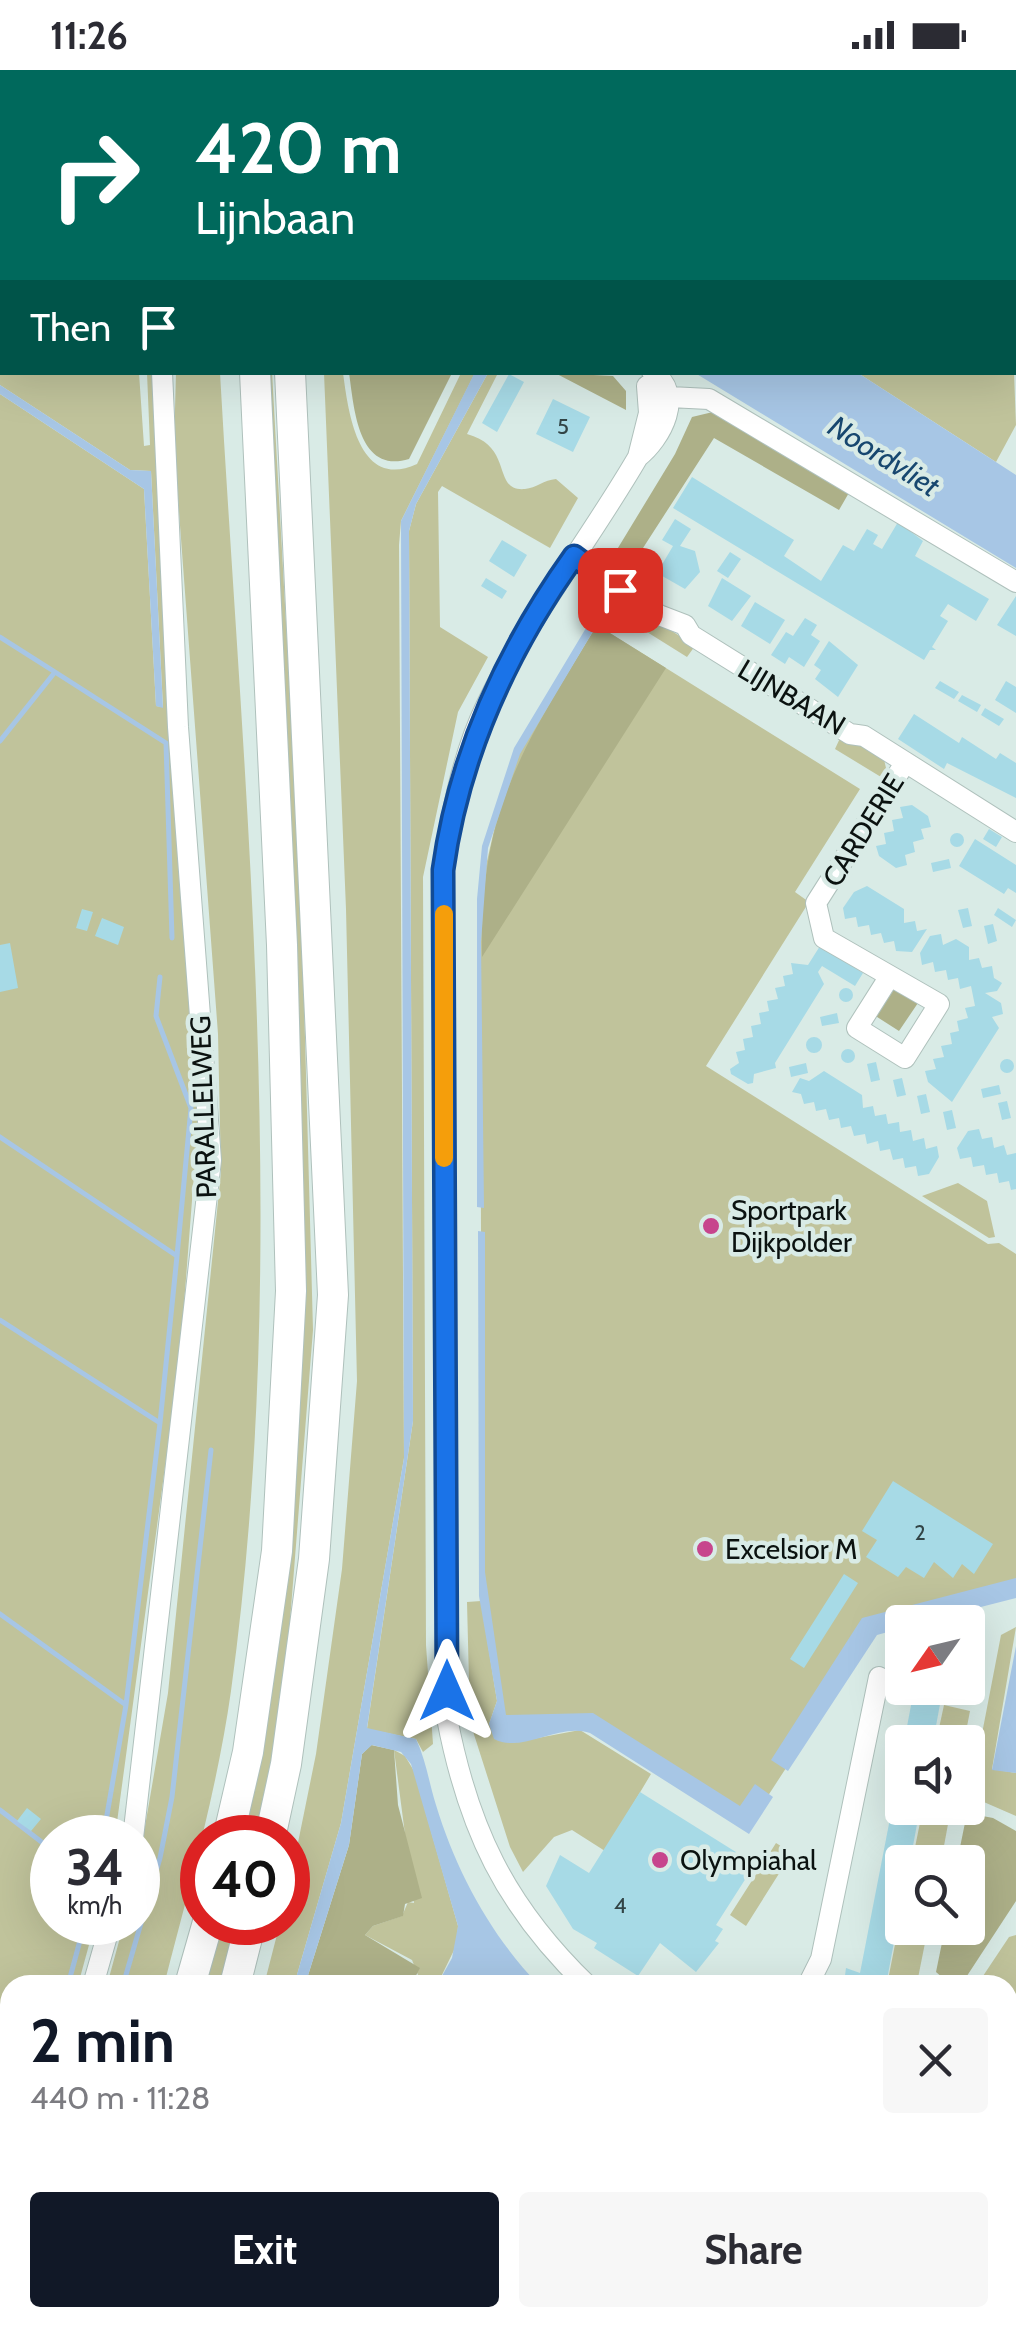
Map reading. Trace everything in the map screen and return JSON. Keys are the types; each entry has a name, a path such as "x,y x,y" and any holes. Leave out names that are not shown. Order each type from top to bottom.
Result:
{"highway":[{"path":"233,1815 248,1752 277,1551 291,1292 282,945 255,375"},
{"path":"275,1815 286,1764 314,1559 333,1294 290,375"},
{"path":"193,1975 201,1945"},
{"path":"237,1975 245,1945"}],"street":[{"name":"PARALLELWEG","path":"136,1815 211,1160 178,727 162,375"},
{"path":"642,375 660,397 708,399 1016,582"},
{"path":"578,1975 528,1921 492,1864 477,1830 447,1718 443,870 459,788 485,708 638,456 660,397 653,375"},
{"name":"LIJNBAAN","path":"574,556 620,590 685,625 691,635 850,734 864,736 1016,832"},
{"name":"CARDERIE","path":"888,979 824,938 816,904 905,763"},
{"path":"813,1975 821,1959 879,1678"},
{"path":"96,1975 104,1945"}],"green space":[{"path":"0,375 139,375 144,446 150,445 147,375 152,375 199,1110 180,1356 118,1815 30,1815 30,1945 89,1945 81,1975 0,1975 0,394 144,489 156,706 163,707 151,471 130,470 0,385"},
{"path":"176,375 220,375 257,1032 258,1362 249,1527 231,1691 207,1815 180,1815 180,1924 167,1975 110,1975 118,1945 160,1945 160,1815 147,1815 168,1693 221,1172 218,1034 174,445"},
{"path":"265,375 272,375 301,891 313,1330 285,1684 261,1815 243,1815 274,1675 297,1470 301,1317"},
{"path":"324,375 343,375 359,442 381,467 397,470 417,464 460,375 474,375 401,521 404,1458 341,1823 310,1930 310,1815 304,1815 342,1569 357,1381 346,909"},
{"path":"349,375 451,375 409,459 392,461 378,457 368,447 356,418"},
{"path":"487,375 497,375 467,434 492,448 508,484 525,489 556,479 578,498 550,548 442,486 438,492 440,627 488,657 458,712 423,877 426,1645 433,1744 423,1752 416,1739 367,1729 413,1421 409,531 416,504"},
{"path":"559,375 613,376 626,391 626,410"},
{"path":"861,375 1014,375 1016,425 996,462"},
{"path":"717,411 850,491 839,510 714,438 623,579 607,566 675,454 692,417"},
{"path":"647,615 695,646 687,657 639,627"},
{"name":"Sportpark Dijkpolder","path":"597,625 860,789 795,892 809,902 706,1066 988,1244 999,1243 1016,1254 1016,1589 959,1605 885,1605 885,1626 877,1628 749,1825 588,1720 502,1723 482,1577 480,892 507,773"},
{"path":"597,625 666,668 482,957 488,860 511,781 548,707"},
{"path":"841,736 883,755 886,768 881,777 835,749"},
{"path":"889,987 920,1000 899,1031 874,1015"},
{"path":"958,1183 987,1201 995,1237 989,1238 922,1196"},
{"path":"481,1601 497,1701 489,1724 511,1743 580,1730 651,1774 605,1851 572,1830 554,1837 523,1872 510,1847 470,1722 467,1602"},
{"path":"1016,1627 992,1769 1016,1773 1016,1816 985,1803 984,1725 1001,1635"},
{"path":"944,1705 970,1711 967,1725 940,1725"},
{"path":"371,1745 394,1750 398,1805 422,1898 405,1904 403,1916 373,1926 365,1935 420,1968 416,1975 308,1975 349,1845 362,1754"},
{"path":"394,1750 405,1756 414,1771 458,1926 457,1944 442,1975 418,1975 412,1960 365,1935 373,1926 402,1916 408,1902 414,1903"},
{"path":"985,1816 993,1818 1016,1831 1016,1901 968,1975 936,1972 942,1945 985,1945 985,1845 960,1845 965,1825 985,1825"},
{"path":"920,1825 948,1825 944,1845 915,1845"},
{"path":"776,1843 792,1853 746,1926 730,1915"},
{"path":"1016,1935 1016,1975 984,1975 1009,1937"},
{"path":"211,1945 232,1945 225,1975 202,1975"},
{"path":"274,1945 306,1945 297,1975 267,1975"},
{"path":"895,1945 925,1945 919,1975 889,1975"}],"water":[{"path":"474,375 487,375 416,504 409,531 413,1421 367,1728 416,1739 444,1830 465,1878 505,1945 530,1975 443,1975 452,1958 458,1926 411,1764 401,1752 372,1745 362,1754 349,1845 308,1975 297,1975 306,1945 310,1945 310,1930 341,1823 404,1458 401,521"},
{"name":"Noordvliet","path":"698,375 861,375 1016,475 1016,568"},
{"path":"0,385 130,470 151,471 163,708 156,706 144,489 0,394"},
{"path":"592,618 598,623 520,754 488,848 481,942 484,1208 477,1207 477,899 482,846 514,748"},
{"path":"478,1231 485,1232 485,1572 506,1715 593,1713 740,1806 755,1784 773,1797 749,1834 590,1733 566,1731 516,1743 494,1739 489,1724 497,1701 479,1596"},
{"path":"1016,1578 1016,1598 985,1606 912,1605"},
{"path":"885,1612 885,1633 877,1635 788,1771 771,1760 862,1618"},
{"path":"1016,1646 1016,1773 992,1770"}],"building":[{"path":"508,375 524,382 497,432 482,423"},
{"path":"553,399 590,417 573,452 536,434"},
{"path":"692,477 794,540 784,556 821,581 843,545 854,551 867,529 878,535 873,544 882,549 898,522 923,541 915,556 989,599 976,621 948,604 940,616 948,621 932,647 936,650 930,650 924,660 673,508"},
{"path":"675,519 691,529 680,546 695,551 700,572 685,589 657,573 673,546 662,540"},
{"path":"502,540 527,555 514,577 489,561"},
{"path":"730,552 741,559 728,578 717,571"},
{"path":"486,578 507,591 502,599 481,586"},
{"path":"722,578 751,596 732,621 708,606"},
{"path":"1016,596 1016,636 997,625"},
{"path":"755,602 785,620 770,644 741,626"},
{"path":"805,618 817,625 811,635 820,641 804,667 789,657 785,664 771,655 786,632 793,636"},
{"path":"829,641 858,665 838,697 815,679 821,670 814,665"},
{"path":"940,681 959,692 954,699 935,688"},
{"path":"1006,681 1016,687 1016,713 995,700"},
{"path":"962,695 981,705 977,712 958,701"},
{"path":"985,708 1004,719 999,726 981,715"},
{"path":"914,714 959,743 962,737 996,759 1000,753 1016,763 1016,798 947,763 944,769 898,739"},
{"path":"912,805 928,816 931,827 921,829 924,839 913,842 915,852 905,855 907,865 896,868 879,856 876,846 886,844 884,833 894,831 892,820 903,818 900,807"},
{"path":"989,829 1002,837 996,847 983,839"},
{"path":"957,833 964,840 957,847 950,840"},
{"path":"975,839 1016,865 1016,893 1008,888 1004,894 959,866"},
{"path":"949,859 951,868 933,872 931,863"},
{"path":"867,886 904,909 904,923 915,921 917,931 927,929 912,952 896,951 894,941 884,943 881,933 871,935 869,925 858,927 856,917 845,919 843,908 854,892"},
{"path":"968,908 972,926 963,928 958,910"},
{"path":"998,908 1016,920 1012,927 994,915"},
{"path":"82,909 93,912 87,931 76,928"},
{"path":"102,918 124,927 118,945 95,936"},
{"path":"993,924 997,941 988,944 984,926"},
{"path":"941,934 943,945 956,939 969,947 969,960 979,958 982,968 992,966 994,978 1002,983 997,991 985,993 1001,1003 1003,1014 992,1017 999,1028 952,1102 928,1082 925,1071 936,1069 933,1059 944,1057 941,1046 952,1044 950,1033 959,1031 957,1021 968,1018 965,1008 975,1006 971,986 960,989 958,978 948,980 946,970 935,972 933,962 922,965 920,953 930,936"},
{"path":"10,943 18,988 0,992 0,945"},
{"path":"820,946 863,973 855,986 822,966 818,972 824,984 775,1063 776,1068 754,1074 753,1083 748,1084 731,1074 730,1069 739,1063 736,1052 745,1050 743,1039 753,1037 751,1026 761,1024 759,1013 769,1011 767,1001 778,999 775,988 785,986 783,976 793,974 791,963 808,965"},
{"path":"846,988 853,995 846,1002 839,995"},
{"path":"837,1013 839,1023 822,1026 820,1017"},
{"path":"814,1037 822,1045 814,1053 806,1045"},
{"path":"848,1049 855,1056 848,1063 841,1056"},
{"path":"1007,1059 1014,1066 1007,1073 1000,1066"},
{"path":"876,1062 880,1080 871,1082 867,1064"},
{"path":"806,1063 808,1073 791,1077 789,1067"},
{"path":"824,1071 862,1095 863,1108 873,1106 875,1116 886,1114 888,1124 899,1122 900,1132 911,1130 913,1141 924,1138 926,1149 937,1146 939,1157 929,1174 918,1176 916,1166 905,1168 903,1158 893,1160 890,1149 880,1151 878,1141 867,1144 865,1134 854,1136 851,1126 841,1128 839,1118 829,1120 826,1109 816,1111 814,1102 804,1104 801,1094 792,1092 800,1078 809,1081"},
{"path":"902,1078 906,1095 897,1097 893,1080"},
{"path":"999,1085 1001,1094 983,1098 981,1089"},
{"path":"926,1094 930,1112 921,1114 917,1096"},
{"path":"1007,1101 1011,1118 1002,1120 998,1103"},
{"path":"952,1110 956,1128 947,1130 943,1112"},
{"path":"979,1129 982,1139 992,1137 994,1148 1004,1145 1007,1155 1016,1153 1016,1189 1011,1190 1009,1181 999,1183 997,1173 986,1175 984,1165 973,1167 971,1157 960,1159 957,1148 968,1131"},
{"path":"893,1481 993,1544 974,1574 962,1564 953,1578 934,1562 924,1578 906,1567 898,1577 866,1557 877,1540 862,1531"},
{"path":"844,1574 858,1583 804,1668 790,1659"},
{"path":"911,1705 940,1705 936,1725 907,1725"},
{"path":"640,1792 755,1864 716,1925 723,1929 715,1941 719,1943 696,1972 660,1943 636,1975 594,1948 597,1943 573,1929 546,1886 560,1855 589,1873"},
{"path":"27,1808 36,1815 30,1815 30,1830 17,1821"},
{"path":"889,1825 917,1825 913,1845 885,1845 885,1945 893,1945 888,1975 845,1975 846,1968 860,1973"}],"waterway":[{"path":"0,637 55,672"},
{"path":"0,741 55,672 166,743 172,938"},
{"path":"160,977 156,1016 191,1108 177,1256"},
{"path":"0,1137 177,1256 160,1423 0,1320"},
{"path":"0,1614 126,1705 160,1423"},
{"path":"126,1975 160,1858 172,1797 211,1450"},
{"path":"107,1815 126,1705"},
{"path":"0,1810 30,1833"},
{"path":"71,1975 79,1945"}],"slow traffic":[{"path":"444,914 444,1158"}],"place":[{"name":"Sportpark Dijkpolder","path":"711,1226"},
{"name":"Excelsior M","path":"705,1549"},
{"name":"Olympiahal","path":"660,1860"}],"route":[{"path":"447,1691 443,870 449,828 485,708 574,556 620,590"}]}
